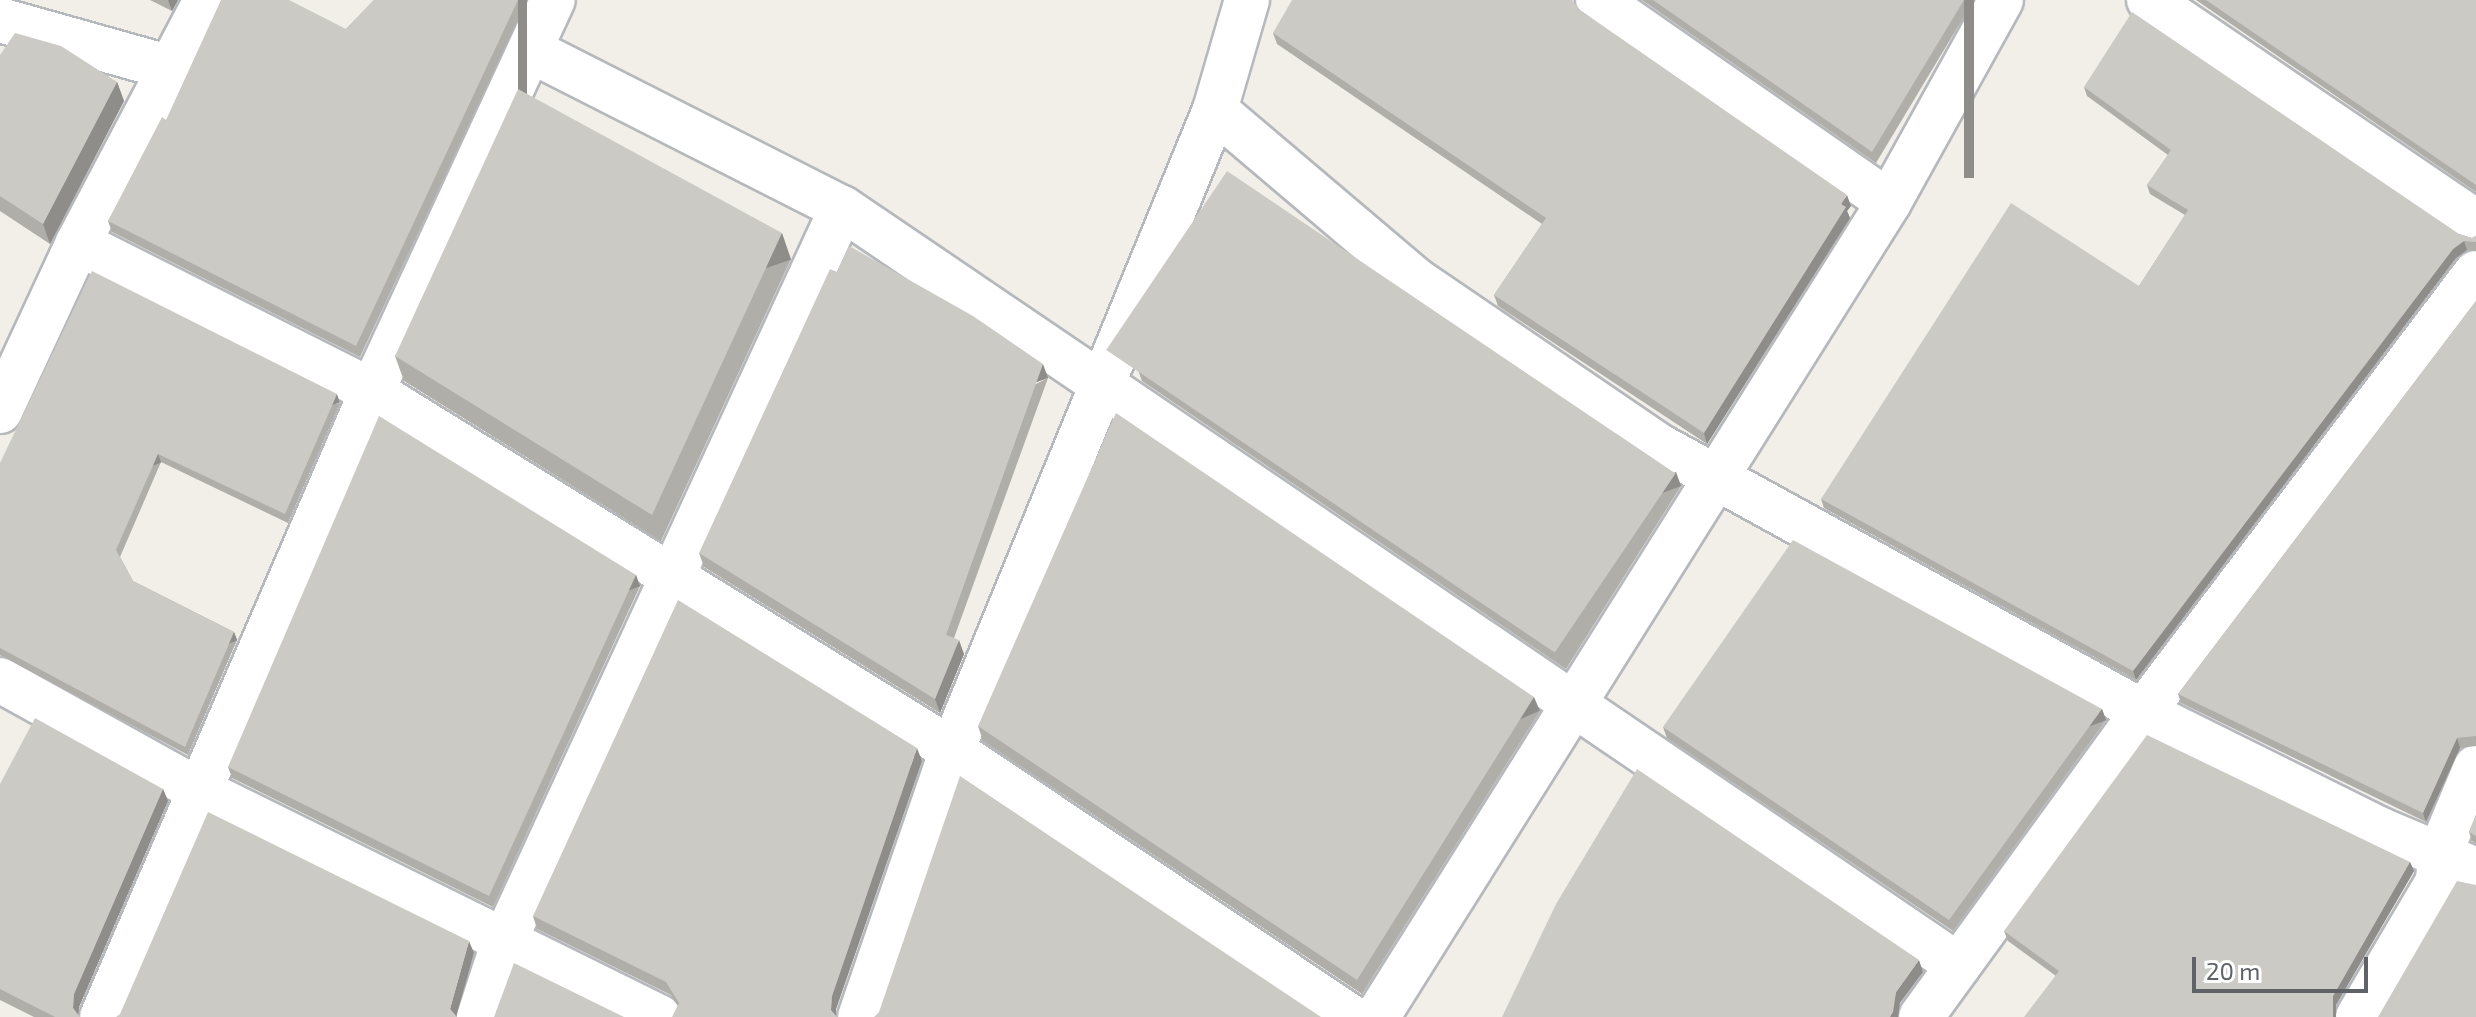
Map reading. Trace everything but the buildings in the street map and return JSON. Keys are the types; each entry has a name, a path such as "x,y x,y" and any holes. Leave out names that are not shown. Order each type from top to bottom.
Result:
{"street":[{"path":"0,411 78,243 167,67 206,0"},
{"path":"102,1017 197,789 372,391 553,0"},
{"path":"860,1017 952,750 1099,385 1215,110 1247,0"},
{"path":"1598,0 1889,202"},
{"path":"1377,1017 1571,705 1718,480 1889,202 2001,0"},
{"path":"2149,0 2476,222"},
{"path":"0,20 167,67"},
{"path":"530,50 842,208 1958,965"},
{"path":"1215,110 1414,279 1718,480 2143,712 2381,830 2458,861"},
{"path":"479,1017 503,944 842,208"},
{"path":"78,243 372,391 952,750 1351,1017"},
{"path":"1921,1017 2143,712 2476,273"},
{"path":"0,680 197,789 503,944 659,1017"},
{"path":"2358,1017 2438,881 2458,861 2476,767"}]}
